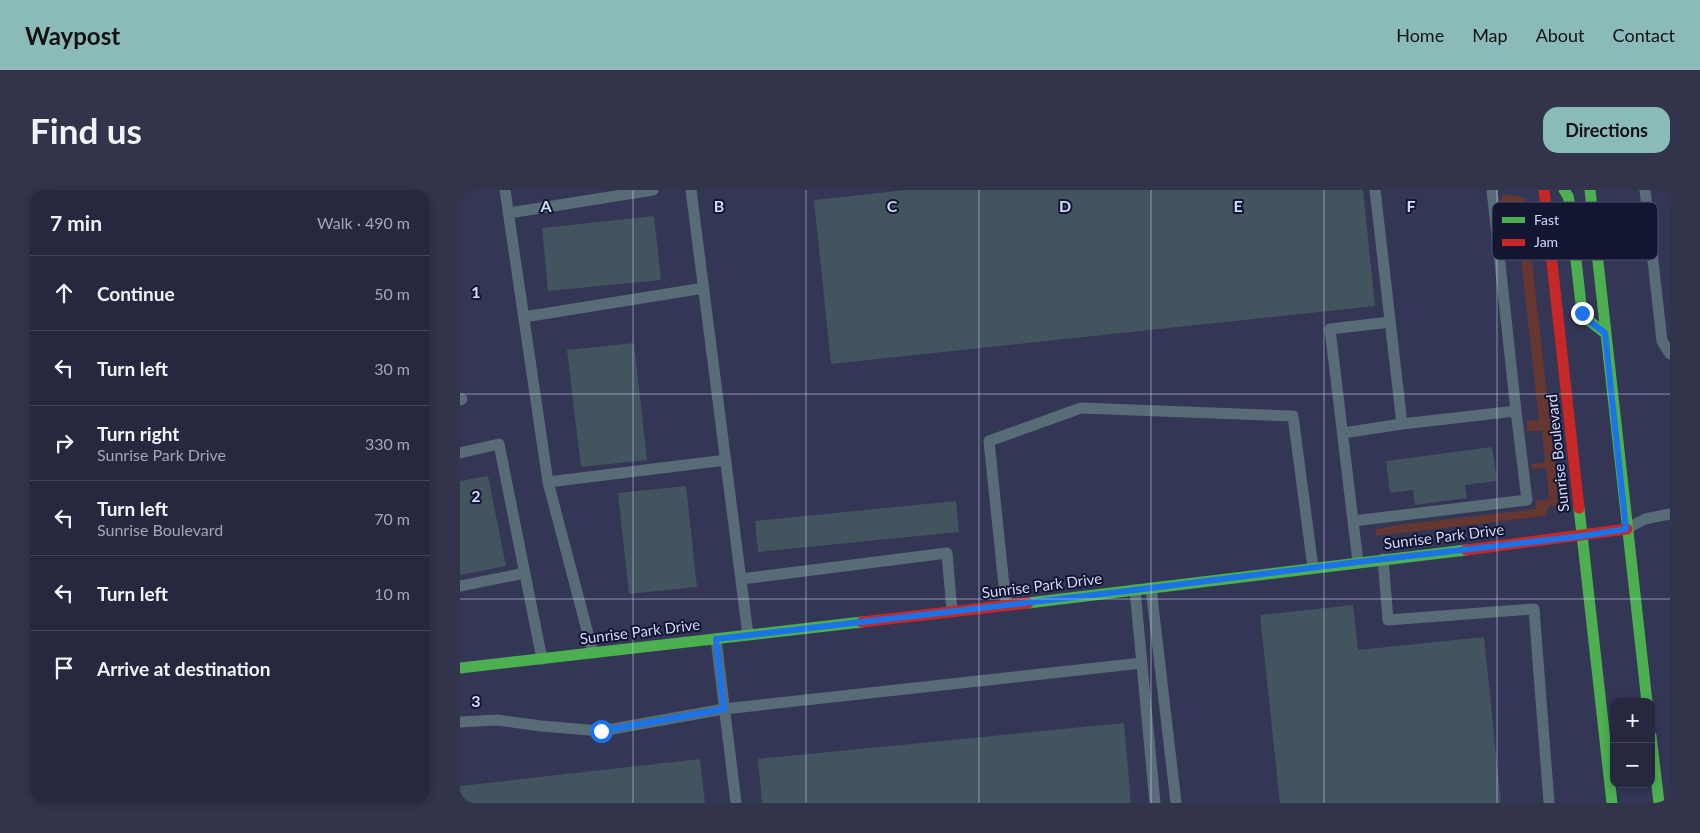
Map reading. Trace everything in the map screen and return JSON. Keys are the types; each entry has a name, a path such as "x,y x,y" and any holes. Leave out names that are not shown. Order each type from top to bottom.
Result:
{"main road":[{"path":"1564,190 1569,202"},
{"name":"Sunrise Boulevard","path":"1552,260 1612,803"},
{"path":"1576,260 1582,313 1605,333"},
{"path":"1597,260 1626,529 1647,698"},
{"name":"Sunrise Park Drive","path":"460,668 952,612 1582,536 1626,529"},
{"path":"1652,743 1659,803"}],"lane":[{"path":"505,190 548,482 593,653"},
{"path":"509,212 653,190"},
{"path":"691,190 748,635"},
{"path":"1375,190 1402,424"},
{"path":"1353,521 1527,500 1500,260"},
{"path":"1653,260 1662,341 1670,354"},
{"path":"524,317 704,288"},
{"path":"1358,562 1330,329 1390,322"},
{"path":"1006,605 989,441 1081,408 1293,416 1313,568"},
{"path":"1343,433 1516,411"},
{"path":"460,453 499,444 542,659"},
{"path":"548,482 726,460"},
{"path":"1626,529 1645,519 1670,514"},
{"path":"741,579 947,553 952,612"},
{"path":"1383,559 1388,620 1534,609 1548,803"},
{"path":"460,586 525,573"},
{"path":"1151,588 1176,803"},
{"path":"1135,590 1155,803"},
{"path":"716,639 736,803"},
{"path":"460,722 497,720 601,731 724,709 1142,663"}],"shaded area":[{"path":"1504,194 1525,198 1525,202 1502,202 1501,197"},
{"path":"1521,260 1532,260 1558,493 1556,506 1551,505 1544,516 1376,536 1375,529 1536,509 1535,501 1549,499 1546,468 1533,469 1531,467 1532,464 1545,462 1542,431 1527,431 1527,421 1539,420"}],"building":[{"path":"906,190 1363,190 1375,306 831,364 814,200"},
{"path":"654,216 661,280 548,291 542,228"},
{"path":"634,343 647,460 581,467 567,350"},
{"path":"1492,447 1497,481 1465,485 1467,498 1415,505 1413,490 1390,493 1386,461"},
{"path":"488,476 506,566 460,575 460,481"},
{"path":"686,486 697,587 629,594 618,493"},
{"path":"956,501 959,532 758,552 755,521"},
{"path":"1353,605 1358,650 1484,637 1501,803 1280,803 1260,615"},
{"path":"1124,723 1131,803 762,803 758,759"},
{"path":"700,759 705,803 460,803 460,786"}],"traffic: fast":[{"path":"1564,190 1569,202"},
{"path":"1590,190 1591,202"},
{"path":"1576,260 1582,313 1605,333"},
{"path":"1598,260 1647,698"},
{"path":"1579,508 1612,803"},
{"path":"1028,603 1466,550"},
{"path":"460,668 862,622"},
{"path":"1652,743 1659,803"}],"traffic: jam":[{"path":"1544,190 1545,202"},
{"path":"1552,260 1579,508"},
{"path":"1466,550 1627,529"},
{"path":"862,622 1028,603"}],"route":[{"path":"601,731 724,709 716,639 1582,536 1626,529 1605,333 1582,313"}]}
